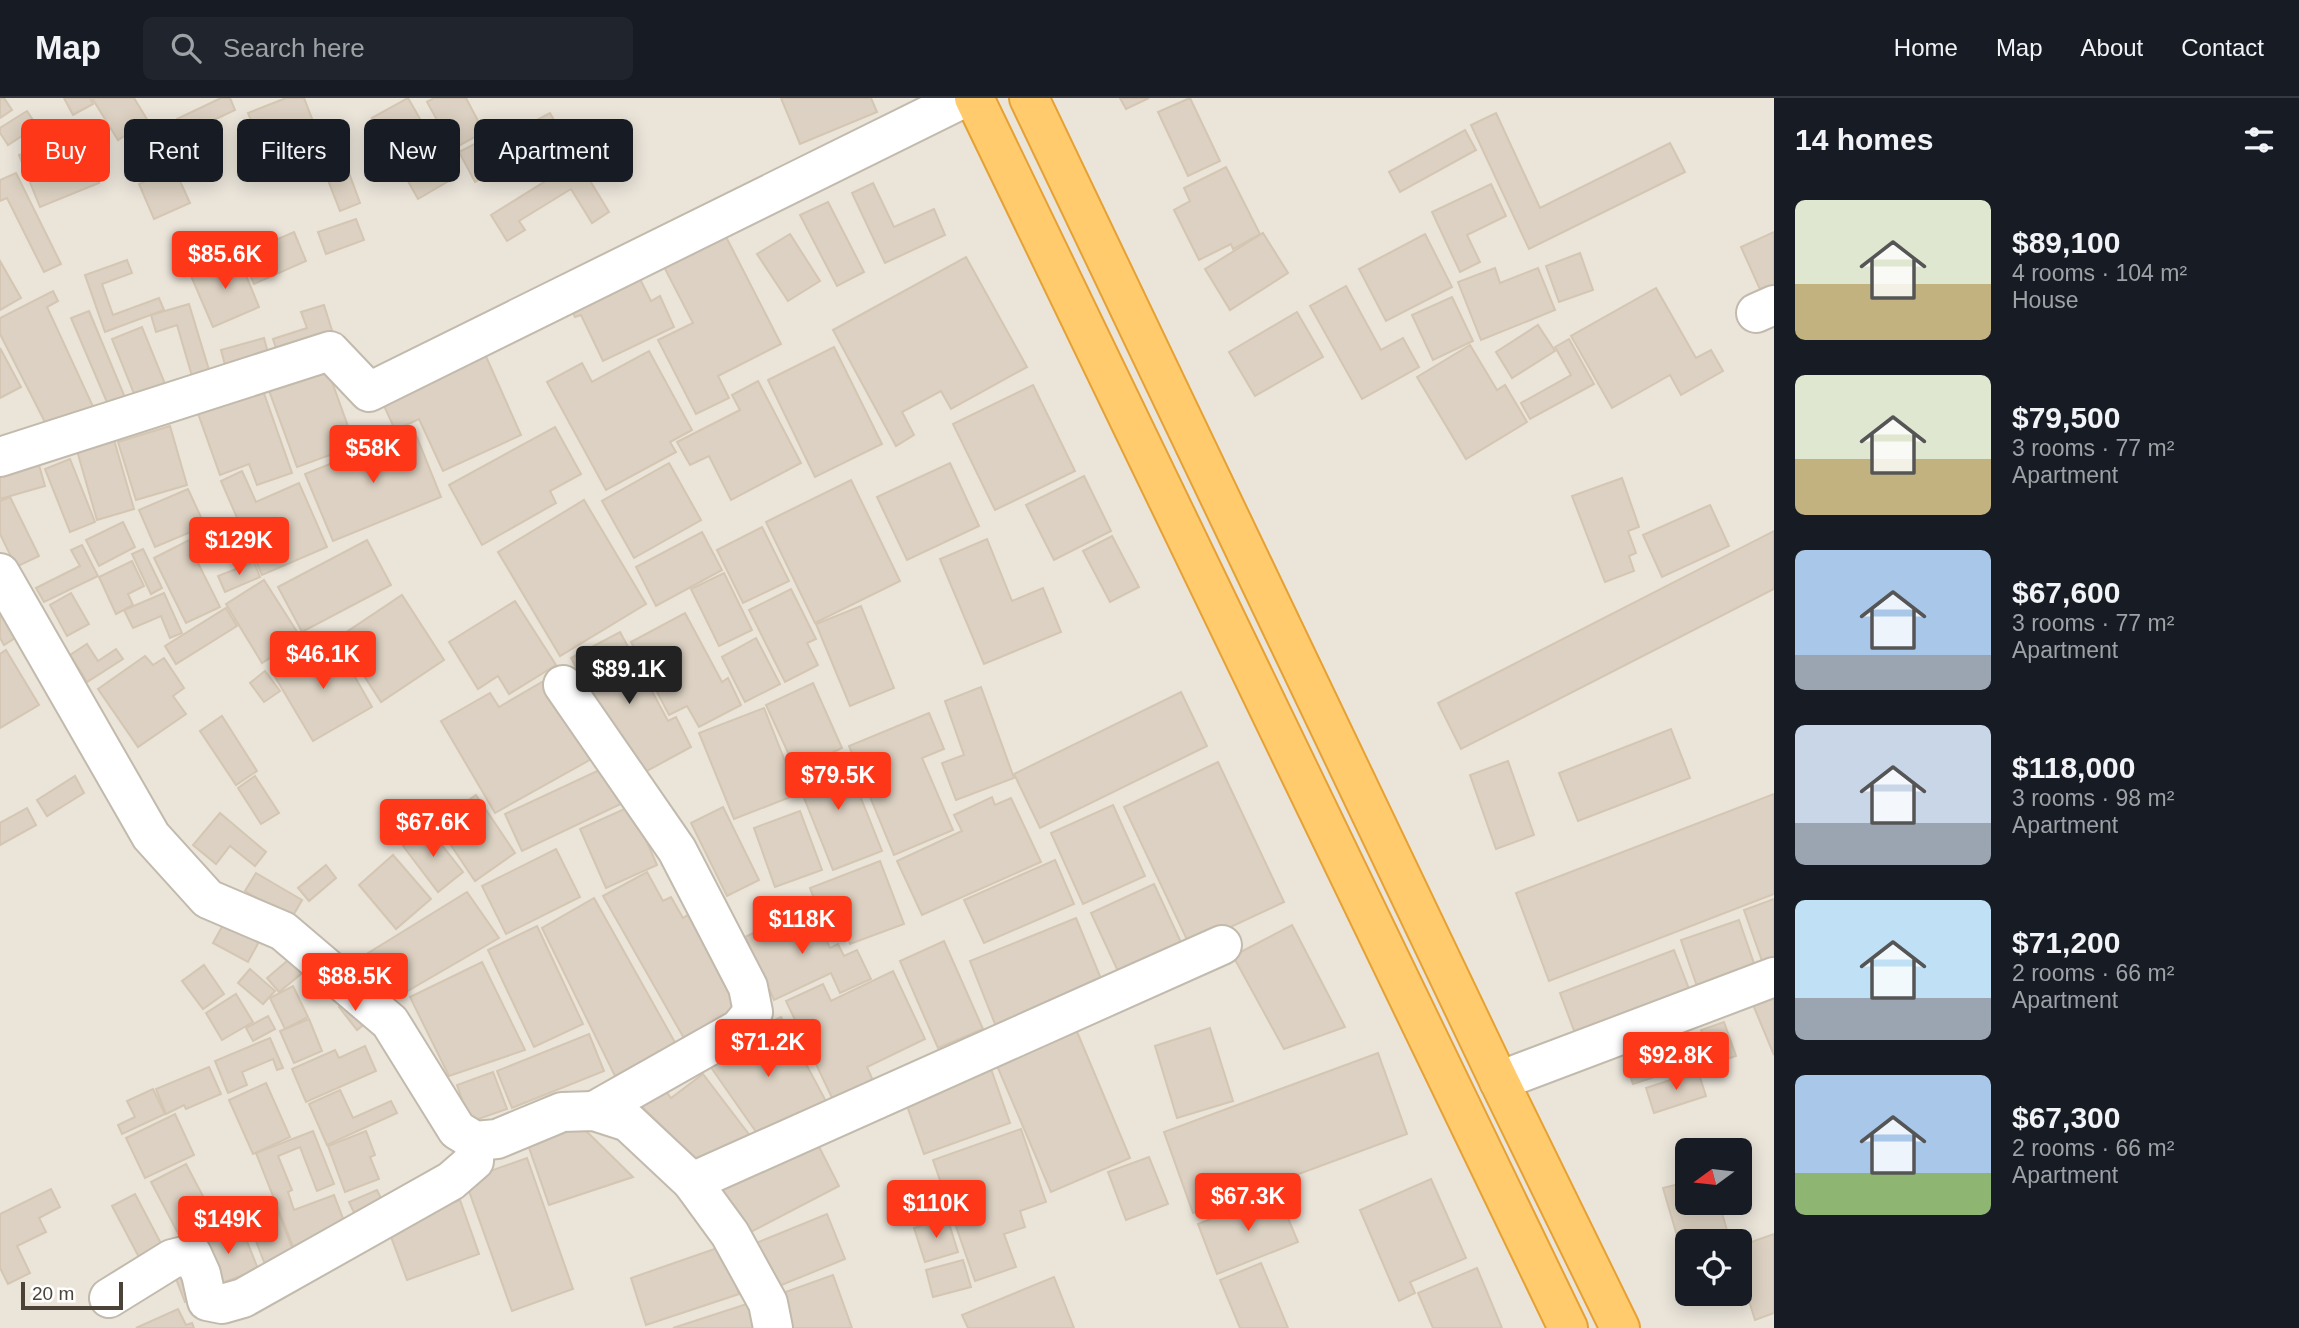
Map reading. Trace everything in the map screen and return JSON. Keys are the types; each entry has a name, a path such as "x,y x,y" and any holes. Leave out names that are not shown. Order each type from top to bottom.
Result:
{"highway":[{"path":"974,98 1568,1328"},
{"path":"1029,98 1620,1328"}],"street":[{"path":"0,457 330,351 369,392 964,98"},
{"path":"0,573 151,836 208,899 284,931 390,1022 457,1130 475,1141 497,1139 562,1112 594,1111 628,1122 692,1182 730,1234 768,1303 773,1328"},
{"path":"563,684 677,850 748,987 753,1012 739,1029 594,1111"},
{"path":"692,1182 1222,945"},
{"path":"1499,1081 1774,976"},
{"path":"108,1298 173,1259 192,1254 201,1274 207,1301 222,1304 243,1298 452,1181 474,1161 475,1141"}],"shaded area":[{"path":"0,98 1774,98 1774,1328 0,1328"}],"building":[{"path":"0,98 4,98 12,110 0,118"},
{"path":"64,98 90,98 93,104 73,115"},
{"path":"92,98 134,98 147,119 124,119 124,136 118,140 110,127 110,119 105,119"},
{"path":"221,98 230,98 235,110 216,119 177,119"},
{"path":"286,98 304,98 312,119 250,119 248,113"},
{"path":"408,98 420,119 373,119"},
{"path":"434,98 466,98 477,119 474,119 474,137 460,145 460,119 436,119 427,102"},
{"path":"781,98 871,98 877,112 800,144"},
{"path":"1120,98 1149,98 1126,109"},
{"path":"1190,98 1220,161 1188,176 1158,112"},
{"path":"27,111 32,119 21,119 21,136 8,145 0,133 0,128"},
{"path":"550,113 553,119 539,119"},
{"path":"1496,113 1540,208 1670,143 1685,172 1529,249 1471,125"},
{"path":"1465,130 1476,150 1400,192 1389,172"},
{"path":"474,144 474,180 460,154"},
{"path":"1226,167 1260,234 1233,249 1231,244 1199,260 1174,210 1190,201 1184,188"},
{"path":"16,173 61,264 44,272 7,198 0,201 0,180"},
{"path":"350,176 360,203 340,211 329,182 350,182"},
{"path":"30,182 99,182 99,183 40,207"},
{"path":"180,182 190,203 154,219 139,184"},
{"path":"408,182 447,182 418,199"},
{"path":"544,182 591,182 609,212 592,223 571,189 519,221 525,230 507,241 491,215"},
{"path":"873,183 894,227 934,209 945,235 885,263 852,193"},
{"path":"1491,184 1506,216 1467,235 1480,262 1460,272 1432,212"},
{"path":"828,202 864,272 837,286 800,215"},
{"path":"356,219 364,240 326,254 318,232"},
{"path":"722,229 781,344 718,376 729,398 696,414 658,340 693,323 661,261"},
{"path":"294,232 306,261 254,284 241,255"},
{"path":"1774,232 1774,291 1763,296 1741,247"},
{"path":"1263,233 1288,273 1230,310 1205,269"},
{"path":"790,234 820,281 788,301 757,254"},
{"path":"1425,234 1452,287 1386,321 1359,269"},
{"path":"1580,253 1593,290 1559,302 1546,266"},
{"path":"238,256 259,307 213,327 191,276"},
{"path":"966,257 1027,367 951,409 941,391 902,412 914,435 896,446 833,330"},
{"path":"127,260 132,273 102,284 113,315 159,298 164,310 105,332 85,275"},
{"path":"0,261 21,298 0,310"},
{"path":"1495,268 1500,283 1538,268 1555,310 1481,340 1458,282"},
{"path":"640,279 651,301 660,296 674,327 603,361 581,315 575,317 565,297"},
{"path":"1346,286 1381,350 1403,338 1419,367 1362,399 1310,306"},
{"path":"1656,288 1696,358 1711,350 1723,371 1681,395 1670,375 1612,408 1571,336"},
{"path":"53,291 58,301 47,307 96,413 46,424 0,334 0,318"},
{"path":"1452,297 1473,341 1433,360 1412,315"},
{"path":"189,304 209,370 192,376 177,325 156,332 151,315"},
{"path":"324,305 335,340 279,357 273,339 307,328 301,312"},
{"path":"89,311 126,400 109,407 71,318"},
{"path":"1297,312 1323,357 1255,396 1229,352"},
{"path":"1538,325 1555,351 1512,378 1496,352"},
{"path":"142,327 165,384 135,396 112,339"},
{"path":"264,338 271,364 228,376 221,350"},
{"path":"1569,339 1594,384 1530,419 1521,403 1571,375 1555,347"},
{"path":"1470,345 1497,390 1505,385 1527,422 1466,459 1417,377"},
{"path":"834,347 882,444 815,477 768,380"},
{"path":"0,348 21,387 0,398"},
{"path":"649,351 692,430 670,442 676,452 606,490 547,382 582,363 592,382"},
{"path":"484,352 521,435 443,471 419,419 395,430 381,399"},
{"path":"326,365 355,446 297,467 267,385"},
{"path":"758,381 801,463 731,500 709,456 690,465 677,442 740,410 732,395"},
{"path":"260,382 292,473 257,485 249,464 220,475 195,405"},
{"path":"1033,385 1075,471 995,510 953,424"},
{"path":"110,426 134,509 97,520 73,437"},
{"path":"170,426 187,485 136,500 118,442"},
{"path":"555,427 581,474 550,491 556,503 482,545 449,485"},
{"path":"414,430 441,497 333,541 305,474"},
{"path":"35,451 45,486 0,499 0,460"},
{"path":"70,459 95,522 70,532 45,469"},
{"path":"669,463 701,520 634,558 602,501"},
{"path":"950,463 979,526 907,560 877,497"},
{"path":"242,471 256,502 299,483 327,547 262,575 221,481"},
{"path":"1084,476 1111,531 1054,560 1026,505"},
{"path":"1622,478 1639,527 1628,531 1636,553 1629,556 1634,571 1605,582 1572,496"},
{"path":"851,480 900,581 815,623 766,522"},
{"path":"188,489 205,526 155,547 139,510"},
{"path":"10,497 39,556 16,567 0,534 0,501"},
{"path":"584,500 646,604 560,656 498,552"},
{"path":"1710,505 1729,546 1662,577 1643,535"},
{"path":"123,522 135,547 99,566 86,540"},
{"path":"762,527 789,581 743,603 717,550"},
{"path":"1774,531 1774,589 1461,749 1438,703"},
{"path":"702,532 722,570 656,606 636,567"},
{"path":"199,535 207,551 195,557 220,607 186,623 154,558"},
{"path":"1112,536 1139,587 1110,602 1083,551"},
{"path":"987,539 1012,601 1043,588 1061,632 984,664 940,559"},
{"path":"367,540 391,585 302,632 278,587"},
{"path":"82,545 98,576 44,602 36,588 80,566 71,550"},
{"path":"143,549 162,588 151,594 132,554"},
{"path":"132,561 144,586 128,594 133,605 116,614 99,577"},
{"path":"254,562 260,577 225,592 218,576"},
{"path":"724,573 752,630 719,646 691,589"},
{"path":"264,580 301,638 262,663 226,604"},
{"path":"791,589 816,639 807,643 818,665 785,682 749,610"},
{"path":"0,592 23,633 4,645 0,638"},
{"path":"71,593 89,624 67,636 50,605"},
{"path":"164,593 182,633 170,638 161,616 133,628 124,610"},
{"path":"402,595 444,660 381,702 339,637"},
{"path":"515,601 556,665 509,694 498,676 478,689 449,642"},
{"path":"861,606 894,688 850,706 816,624"},
{"path":"226,608 237,626 176,664 165,646"},
{"path":"685,613 722,682 728,678 741,705 699,727 687,706 669,715 631,642"},
{"path":"620,632 668,721 676,717 691,747 634,778 571,658"},
{"path":"756,638 780,684 745,702 722,657"},
{"path":"334,640 372,707 313,741 274,675"},
{"path":"87,644 98,661 116,649 123,659 87,682 70,655"},
{"path":"6,650 39,705 0,728 0,654"},
{"path":"145,656 153,665 164,658 184,688 173,696 186,714 138,747 98,689"},
{"path":"265,671 280,691 264,702 250,683"},
{"path":"547,679 595,757 495,813 441,721 490,693 499,707"},
{"path":"813,683 842,748 796,770 766,705"},
{"path":"981,687 1014,778 956,800 942,763 964,755 945,701"},
{"path":"1181,692 1207,746 1040,828 1014,774"},
{"path":"764,708 798,794 734,819 699,733"},
{"path":"929,713 944,749 922,758 953,830 894,855 849,746"},
{"path":"222,716 257,771 236,785 200,731"},
{"path":"1671,729 1690,778 1578,821 1559,773"},
{"path":"843,753 882,851 833,870 794,773"},
{"path":"1508,761 1534,835 1496,849 1470,775"},
{"path":"1218,762 1284,902 1190,946 1124,807"},
{"path":"610,765 627,801 522,851 505,814"},
{"path":"75,776 84,793 47,816 37,800"},
{"path":"255,776 279,813 261,824 238,788"},
{"path":"1774,794 1774,894 1549,981 1516,893"},
{"path":"476,795 515,853 475,881 436,823"},
{"path":"992,797 995,805 1011,798 1041,862 922,915 897,861 962,831 954,815"},
{"path":"1113,805 1145,876 1083,904 1051,833"},
{"path":"631,806 657,865 606,888 580,829"},
{"path":"723,807 759,880 727,896 691,823"},
{"path":"27,808 36,825 0,845 0,823"},
{"path":"800,811 822,870 775,887 754,828"},
{"path":"220,813 266,852 255,866 230,846 216,864 193,845"},
{"path":"427,826 463,872 438,892 403,846"},
{"path":"556,849 580,897 506,934 482,886"},
{"path":"393,855 431,899 396,929 359,885"},
{"path":"1055,860 1074,904 984,943 964,900"},
{"path":"880,861 904,924 850,944 844,928 828,935 810,888"},
{"path":"326,865 336,878 309,901 298,888"},
{"path":"647,872 663,901 671,897 683,918 694,911 748,1005 685,1040 603,896"},
{"path":"256,873 302,900 291,919 245,891"},
{"path":"1154,884 1185,951 1122,980 1091,913"},
{"path":"467,892 499,938 399,996 365,955"},
{"path":"594,898 677,1046 616,1078 542,928"},
{"path":"1774,899 1774,969 1766,972 1744,910"},
{"path":"810,906 830,948 838,944 844,956 857,950 871,979 840,993 831,973 774,1000 745,937"},
{"path":"229,914 263,934 248,962 213,943"},
{"path":"1076,918 1104,986 997,1029 970,961"},
{"path":"1739,920 1758,975 1700,995 1681,940"},
{"path":"1292,925 1345,1027 1284,1049 1233,956"},
{"path":"537,926 583,1024 534,1047 488,950"},
{"path":"944,941 983,1029 938,1048 900,961"},
{"path":"300,950 312,965 279,992 267,978"},
{"path":"1674,950 1694,1002 1579,1044 1560,993"},
{"path":"482,962 525,1050 449,1076 410,997"},
{"path":"204,965 224,994 203,1009 182,981"},
{"path":"250,969 275,991 263,1004 238,983"},
{"path":"893,971 925,1039 867,1067 874,1083 834,1102 786,1001 823,984 831,1001"},
{"path":"293,986 308,1017 285,1029 270,998"},
{"path":"1774,990 1774,1055 1751,1000"},
{"path":"236,994 253,1022 222,1040 206,1013"},
{"path":"353,995 372,1018 357,1030 339,1007"},
{"path":"268,1016 275,1029 253,1041 246,1028"},
{"path":"781,1017 829,1107 761,1139 703,1056"},
{"path":"309,1019 322,1051 294,1063 280,1031"},
{"path":"1724,1022 1736,1056 1713,1064 1701,1030"},
{"path":"1075,1027 1130,1158 1051,1192 995,1061"},
{"path":"1210,1028 1233,1101 1177,1118 1155,1046"},
{"path":"589,1034 604,1071 512,1108 497,1071"},
{"path":"1699,1037 1707,1060 1633,1084 1625,1061"},
{"path":"270,1038 283,1068 277,1070 273,1059 242,1072 247,1085 228,1093 215,1061"},
{"path":"365,1046 376,1071 306,1102 292,1069 335,1050 339,1058"},
{"path":"1378,1053 1407,1134 1193,1213 1164,1132"},
{"path":"209,1067 221,1094 186,1109 184,1105 166,1114 156,1089"},
{"path":"991,1069 1010,1123 924,1154 905,1100"},
{"path":"1698,1071 1706,1096 1654,1113 1646,1088"},
{"path":"493,1072 507,1109 470,1122 457,1085"},
{"path":"703,1074 754,1141 709,1172 635,1100 660,1083 671,1098"},
{"path":"266,1083 290,1137 253,1154 229,1100"},
{"path":"153,1089 165,1114 122,1134 118,1125 135,1117 127,1101"},
{"path":"340,1090 353,1118 391,1101 397,1113 327,1145 309,1104"},
{"path":"175,1114 194,1155 145,1178 126,1138"},
{"path":"576,1121 633,1177 549,1205 526,1139"},
{"path":"1021,1129 1046,1202 1020,1211 1025,1227 1004,1234 1016,1267 975,1281 933,1160"},
{"path":"313,1131 334,1184 317,1191 300,1147 278,1156 292,1190 288,1192 294,1210 334,1195 347,1229 294,1249 256,1153"},
{"path":"366,1131 375,1155 370,1157 379,1179 345,1192 328,1146"},
{"path":"814,1137 839,1186 741,1237 716,1187"},
{"path":"1149,1157 1168,1204 1126,1220 1108,1172"},
{"path":"527,1158 573,1289 512,1311 465,1180"},
{"path":"186,1164 206,1202 185,1212 196,1232 181,1239 151,1182"},
{"path":"1431,1179 1466,1258 1410,1282 1415,1293 1399,1301 1360,1210"},
{"path":"1675,1185 1675,1215 1723,1215 1727,1229 1675,1229 1663,1188"},
{"path":"51,1189 60,1207 39,1218 46,1232 17,1246 30,1273 8,1284 0,1268 0,1214"},
{"path":"377,1190 386,1209 358,1221 349,1202"},
{"path":"1277,1192 1298,1242 1217,1274 1198,1224"},
{"path":"135,1194 165,1251 142,1263 112,1206"},
{"path":"460,1200 479,1254 407,1280 387,1226"},
{"path":"278,1212 295,1255 266,1267 249,1223"},
{"path":"827,1214 845,1259 767,1291 749,1246"},
{"path":"947,1217 958,1252 925,1262 914,1228"},
{"path":"241,1226 258,1269 215,1286 198,1244"},
{"path":"1774,1234 1774,1313 1755,1320 1751,1306 1752,1242"},
{"path":"723,1246 739,1294 646,1325 631,1278"},
{"path":"963,1260 971,1287 933,1297 926,1270"},
{"path":"1261,1263 1288,1328 1240,1328 1220,1280"},
{"path":"171,1266 200,1296 185,1302"},
{"path":"1477,1268 1502,1328 1433,1328 1418,1293"},
{"path":"833,1275 852,1328 789,1328 777,1295"},
{"path":"1054,1277 1074,1328 968,1328 962,1315"},
{"path":"756,1301 764,1328 673,1328"},
{"path":"178,1309 186,1325 192,1323 194,1328 136,1328"}]}
